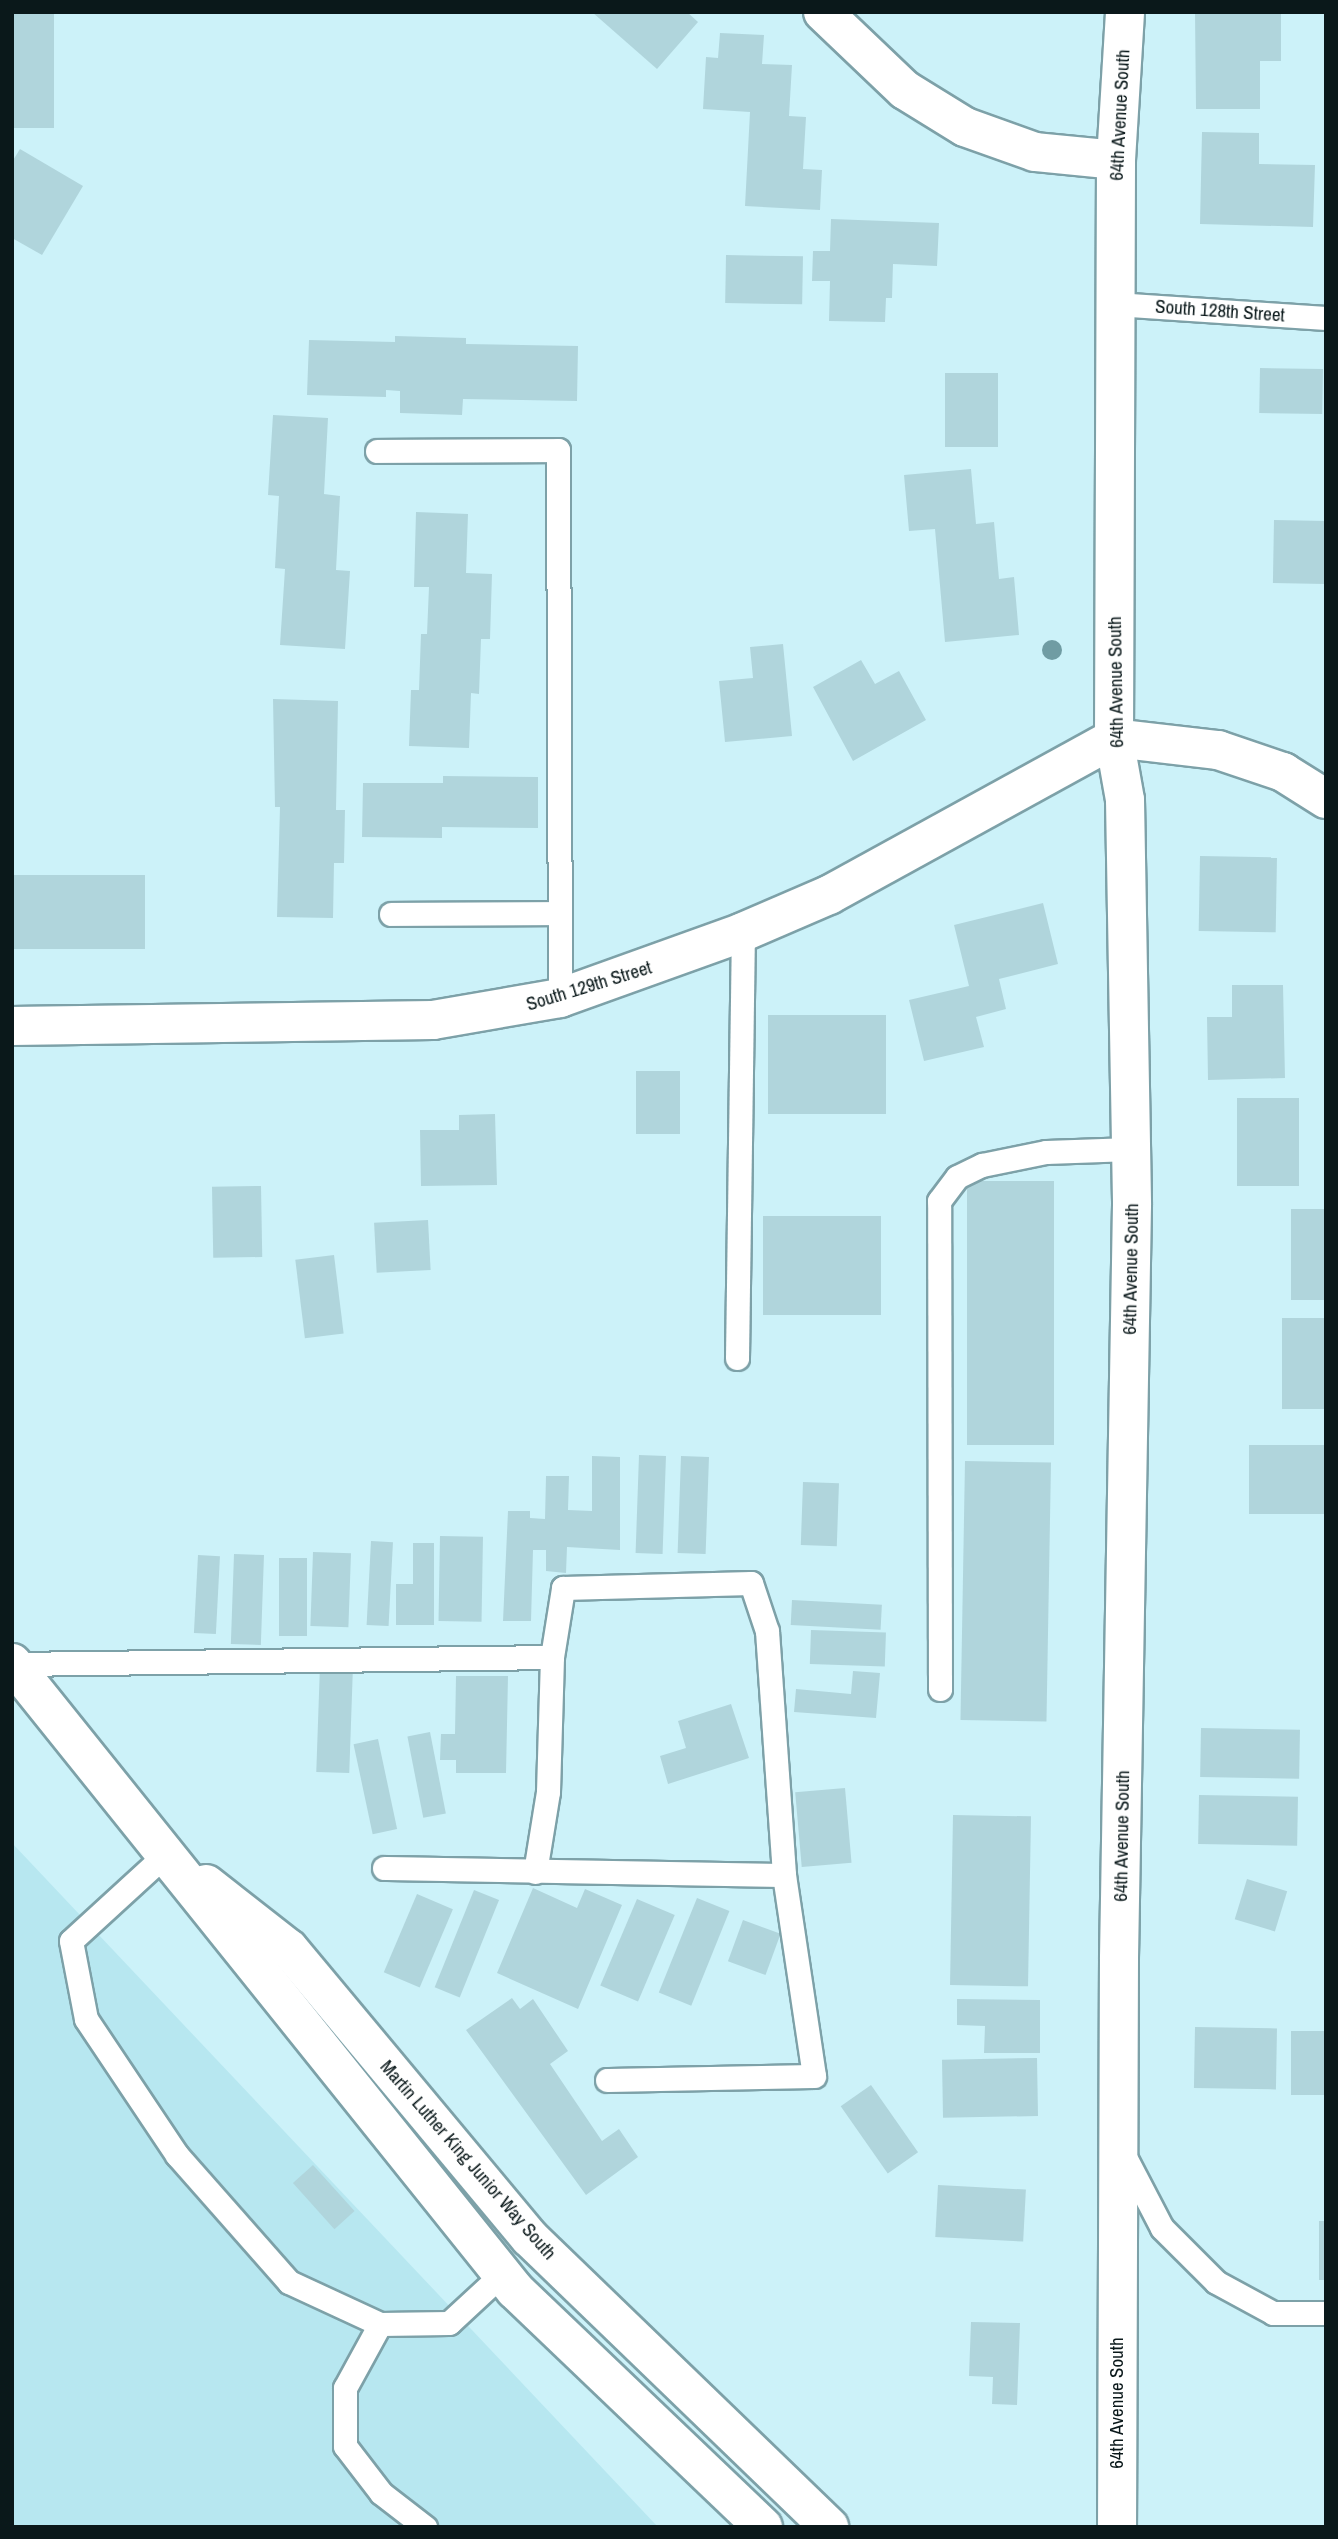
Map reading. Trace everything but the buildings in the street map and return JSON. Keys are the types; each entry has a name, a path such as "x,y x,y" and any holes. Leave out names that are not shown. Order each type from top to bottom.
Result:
{"street":[{"path":"823,12 905,90 965,127 1035,152 1116,160"},
{"name":"64th Avenue South","path":"1117,2527 1118,2143 1131,1149 1125,800 1114,738 1116,160 1125,12"},
{"path":"1114,738 1218,750 1283,772 1326,799"},
{"name":"South 129th Street","path":"12,1026 433,1020 560,998 743,933 829,895 1114,738"},
{"name":"Martin Luther King Junior Way South","path":"13,1663 167,1853 254,1969 502,2274 722,2492 763,2527"},
{"name":"Martin Luther King Junior Way South","path":"167,1853 289,1949 530,2238 829,2527"}],"lane":[{"name":"South 128th Street","path":"1115,304 1326,317"},
{"path":"377,451 558,450 560,998"},
{"path":"391,914 560,913"},
{"path":"737,1358 743,933"},
{"path":"940,1689 939,1201 957,1177 982,1165 1046,1152 1131,1149"},
{"path":"535,1871 548,1792 552,1657 563,1588 751,1583 767,1631 784,1875 814,2076 607,2080"},
{"path":"13,1663 552,1657"},
{"path":"167,1853 71,1941 86,2019 177,2155 289,2282 380,2324 449,2323 502,2274"},
{"path":"384,1868 784,1875"},
{"path":"1118,2143 1162,2228 1216,2282 1273,2313 1326,2313"},
{"path":"380,2324 345,2388 345,2446 381,2493 425,2527"}],"shaded area":[{"path":"12,1843 658,2527 12,2527"}]}
